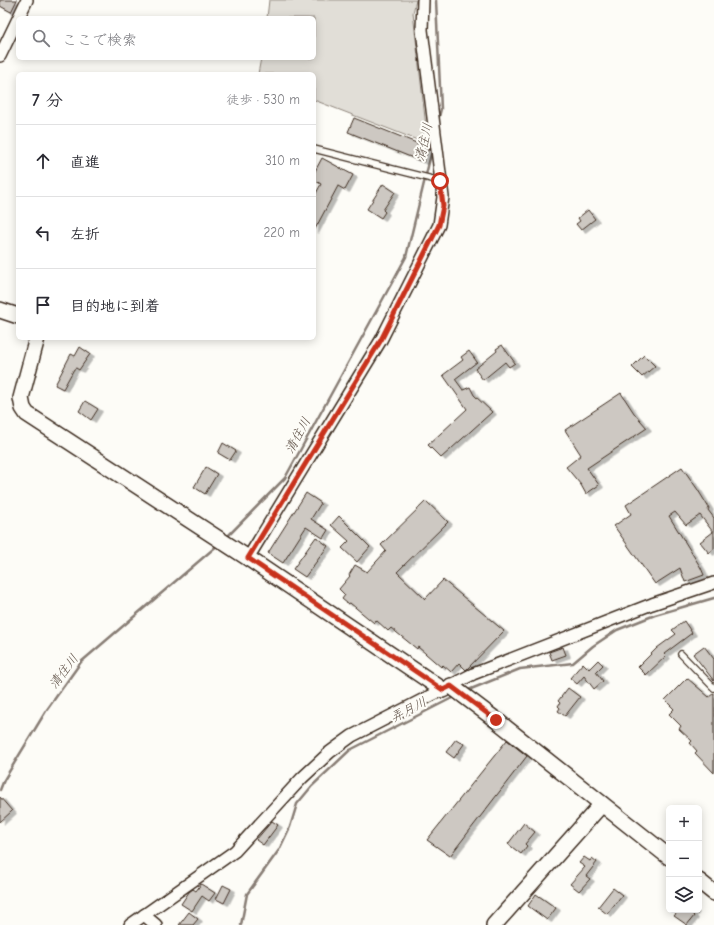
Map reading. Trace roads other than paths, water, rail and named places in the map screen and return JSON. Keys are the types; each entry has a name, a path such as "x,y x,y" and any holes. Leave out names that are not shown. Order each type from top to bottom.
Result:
{"street":[{"path":"19,16 26,0"},
{"path":"248,558 384,333 439,225 443,206 422,30 423,0"},
{"path":"0,56 16,22"},
{"path":"0,310 16,315"},
{"path":"36,340 21,398 22,408 28,414 447,688 602,804 666,855"},
{"path":"130,925 235,851 330,752 352,736 481,671 652,604 714,583"},
{"path":"494,925 602,804"},
{"path":"702,883 714,893"},
{"path":"144,915 156,925"}],"lane":[{"path":"316,150 440,181"},
{"path":"681,654 714,688"}],"waterway":[{"name":"清住川","path":"436,0 441,109 438,121"},
{"name":"清住川","path":"226,538 285,478 406,257 432,150"},
{"name":"清住川","path":"0,790 4,780 46,711 81,662 219,544"},
{"name":"弄月川","path":"466,691 520,669 573,663 593,646 617,630 655,615 714,598"},
{"name":"弄月川","path":"241,925 247,894 279,850 290,827 297,804 312,786 350,750 456,696"}]}
